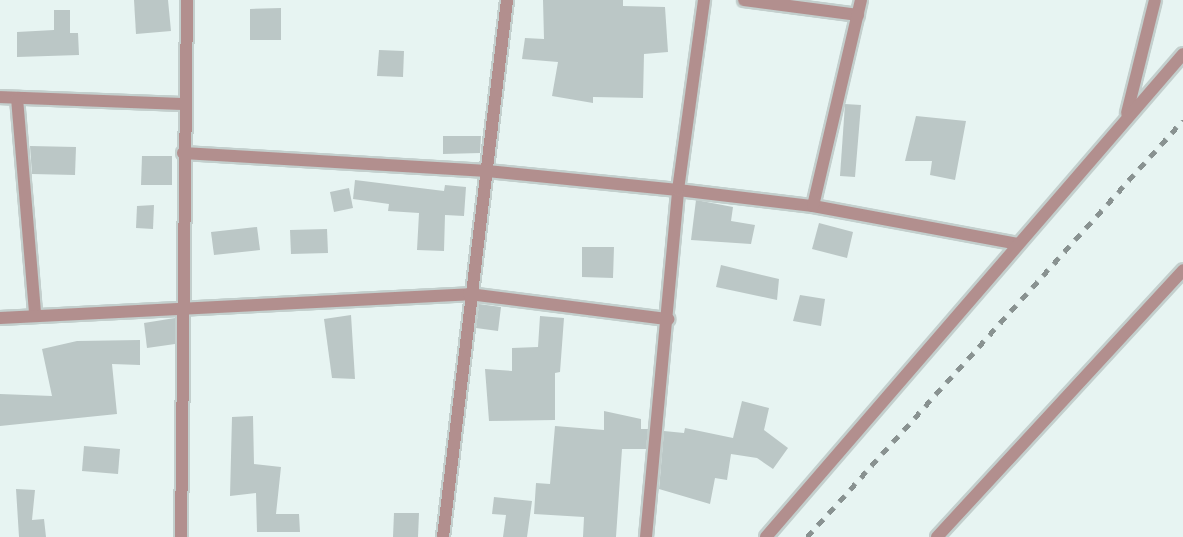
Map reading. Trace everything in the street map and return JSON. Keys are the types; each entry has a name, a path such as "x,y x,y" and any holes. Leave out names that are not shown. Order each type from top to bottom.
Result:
{"street":[{"path":"182,537 183,104 187,0"},
{"path":"443,537 469,294 487,171 507,0"},
{"path":"646,537 668,319 678,190 704,0"},
{"path":"744,0 858,15"},
{"path":"813,206 861,0"},
{"path":"1127,114 1155,0"},
{"path":"766,537 1127,114 1183,54"},
{"path":"0,97 183,104"},
{"path":"17,98 35,314"},
{"path":"183,153 487,171 678,190 813,206 1018,244"},
{"path":"937,537 1183,270"},
{"path":"0,318 183,305 469,294 668,319"}],"building":[{"path":"134,0 168,0 171,31 136,34"},
{"path":"543,0 623,0 623,6 665,7 668,52 644,54 643,98 593,97 593,103 552,96 558,62 522,59 525,38 544,39"},
{"path":"281,8 281,40 250,40 250,9"},
{"path":"54,10 70,10 70,33 78,33 79,55 17,57 17,32 54,30"},
{"path":"379,50 404,51 403,77 377,76"},
{"path":"845,104 861,105 855,177 840,176"},
{"path":"916,116 966,121 955,180 930,175 932,161 905,161"},
{"path":"443,136 481,136 480,153 443,154"},
{"path":"30,146 76,147 75,175 32,174"},
{"path":"142,156 172,156 172,185 141,185"},
{"path":"355,180 444,191 445,185 466,187 464,216 445,215 444,251 417,250 419,213 388,211 389,204 353,199"},
{"path":"349,188 353,208 334,212 330,192"},
{"path":"696,200 733,207 731,221 755,225 751,244 691,240"},
{"path":"154,205 153,229 136,228 137,206"},
{"path":"819,223 853,232 847,258 812,249"},
{"path":"257,227 260,250 214,255 211,232"},
{"path":"327,229 328,253 291,254 290,230"},
{"path":"582,247 614,247 613,278 582,277"},
{"path":"721,265 779,279 777,300 716,287"},
{"path":"800,295 825,299 821,326 793,321"},
{"path":"479,304 501,307 498,331 476,328"},
{"path":"351,315 355,379 332,378 324,319"},
{"path":"540,316 564,318 560,372 555,373 555,420 489,421 485,369 512,371 512,348 538,347"},
{"path":"175,318 175,344 147,348 144,323"},
{"path":"140,340 140,365 112,364 117,414 0,426 0,394 52,396 42,349 77,341"},
{"path":"742,401 769,408 764,430 788,448 773,469 757,458 731,454 727,480 715,478 710,504 659,489 664,431 684,433 685,428 733,438"},
{"path":"604,411 641,419 641,429 648,429 646,449 622,449 616,537 583,537 584,517 534,514 536,483 550,484 555,426 604,430"},
{"path":"253,416 254,464 281,467 276,514 299,514 300,532 257,532 256,493 230,496 232,417"},
{"path":"84,446 120,449 118,474 82,471"},
{"path":"16,489 35,490 32,520 44,519 46,537 19,537"},
{"path":"494,497 532,501 527,537 503,537 506,515 492,514"},
{"path":"394,513 419,513 418,537 393,537"}],"railway":[{"path":"807,537 1183,120"}]}
